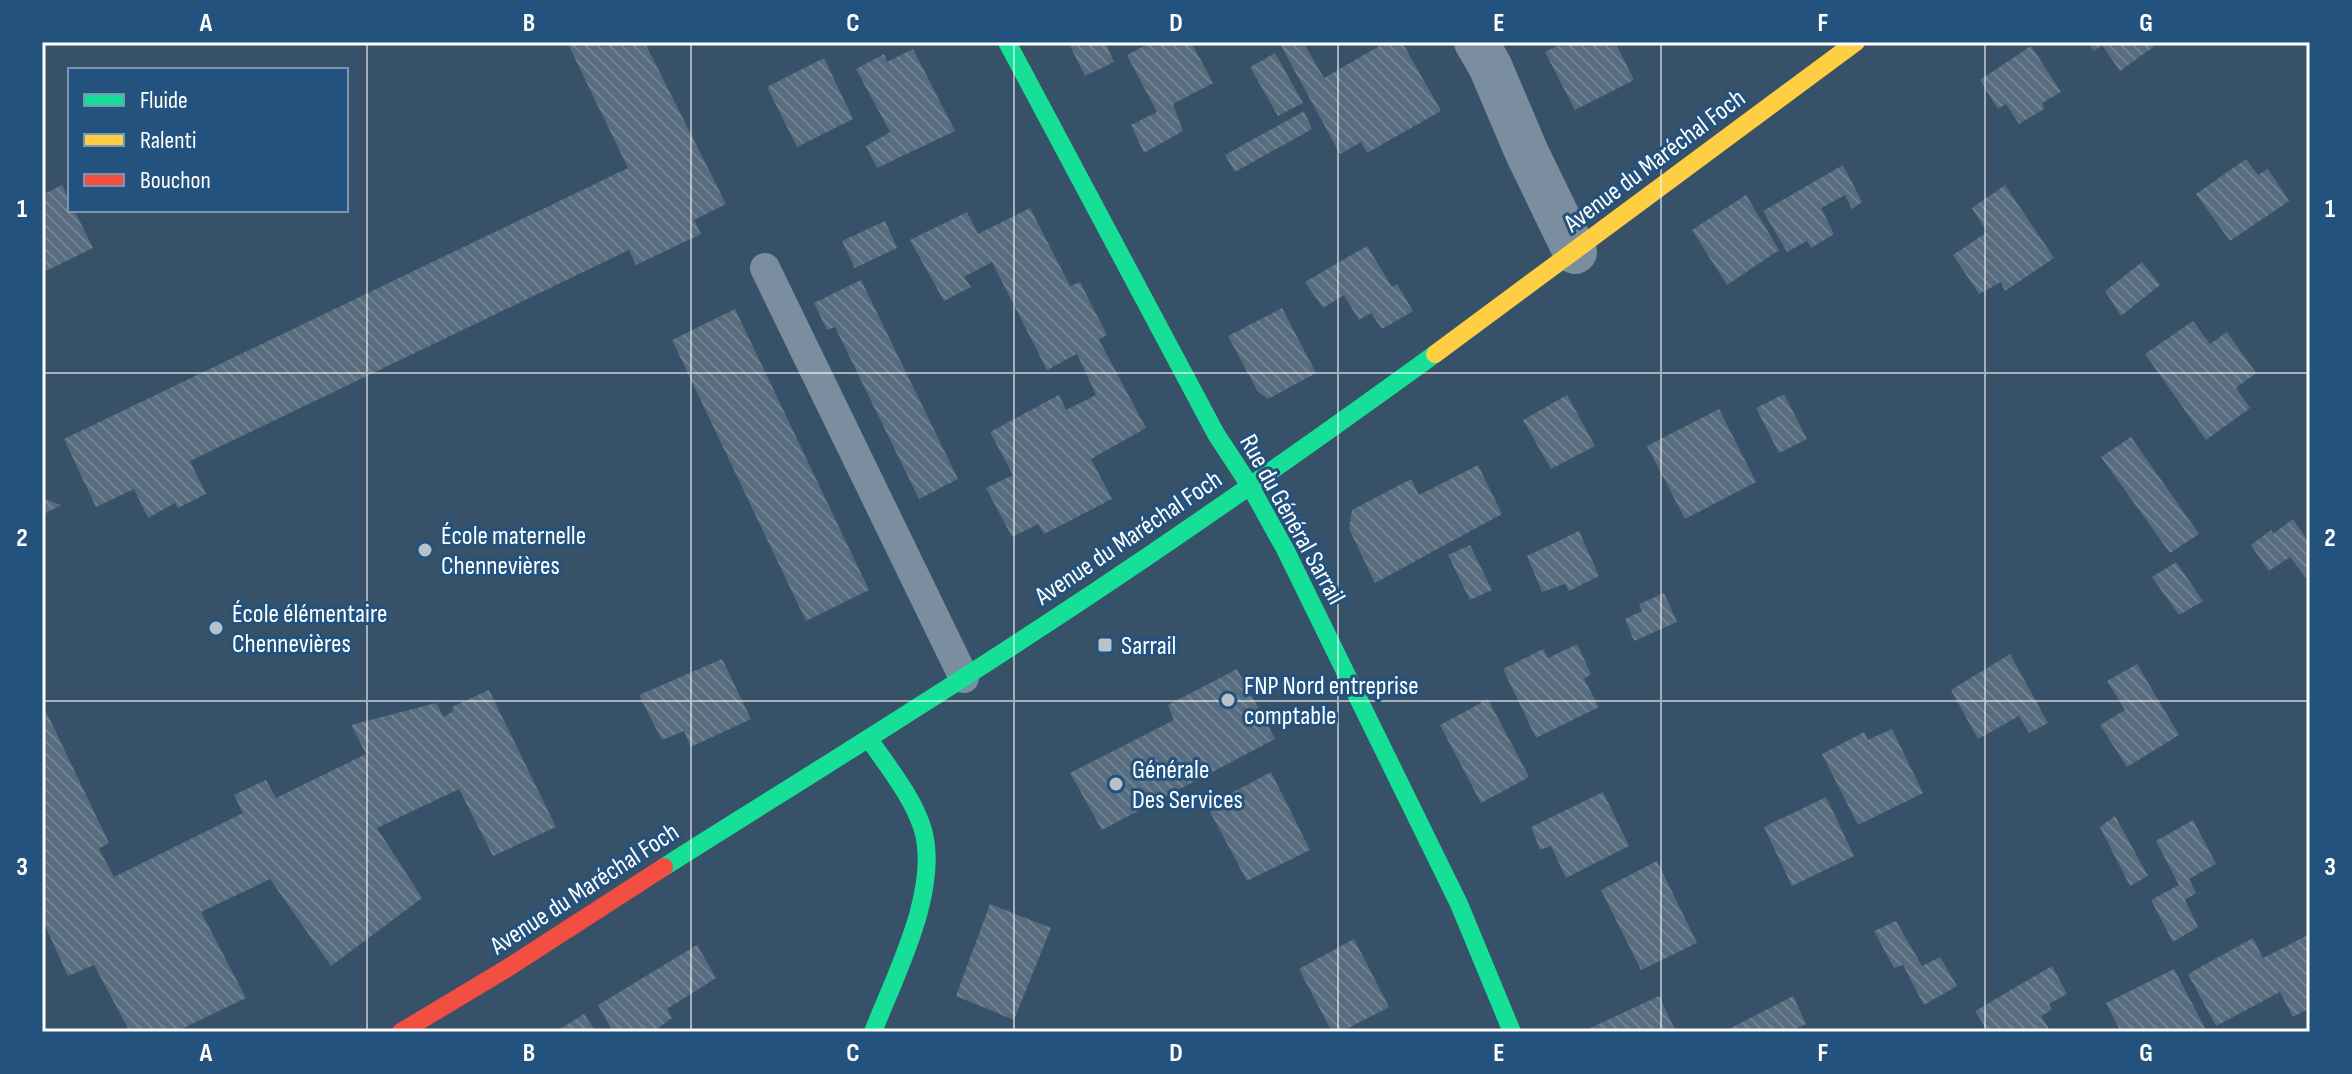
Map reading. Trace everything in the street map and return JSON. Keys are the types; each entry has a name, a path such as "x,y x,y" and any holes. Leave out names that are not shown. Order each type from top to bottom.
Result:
{"main road":[{"name":"Rue du Général Sarrail","path":"1007,42 1216,434 1250,486 1285,549 1459,904 1512,1032"},
{"name":"Avenue du Maréchal Foch","path":"401,1032 467,995 964,678 1250,486 1575,252 1856,42"},
{"path":"869,739 904,792 923,831 928,863 924,895 873,1032"}],"street":[{"path":"1476,42 1490,66 1527,153 1575,252"}],"lane":[{"path":"765,268 964,678"}],"building":[{"path":"567,42 653,42 646,45 726,204 694,220 701,234 636,265 629,250 190,461 206,494 178,508 175,503 148,518 134,489 96,507 64,439 628,168"},
{"path":"1068,42 1105,42 1114,62 1085,76"},
{"path":"1152,42 1191,42 1213,83 1173,104 1183,131 1144,153 1131,125 1157,112 1127,55"},
{"path":"1279,42 1303,42 1324,78 1386,42 1402,42 1441,111 1367,153 1361,142 1340,154"},
{"path":"1565,42 1615,42 1634,80 1575,110 1545,52"},
{"path":"2087,42 2154,42 2156,45 2120,71 2102,45 2094,51"},
{"path":"2031,46 2061,92 2042,103 2044,109 2019,124 2006,104 1998,109 1980,80"},
{"path":"913,49 955,131 877,168 866,146 890,132 856,69 884,54 887,62"},
{"path":"1275,53 1303,103 1278,116 1250,67"},
{"path":"824,58 853,119 797,147 767,87"},
{"path":"1304,111 1312,129 1235,172 1225,155"},
{"path":"2246,159 2258,175 2268,169 2289,201 2230,241 2196,194"},
{"path":"1843,165 1862,202 1852,209 1845,195 1821,208 1834,234 1811,248 1807,241 1787,252 1763,211"},
{"path":"62,185 68,197 68,212 75,212 93,248 42,273 42,195"},
{"path":"2005,185 2054,258 2005,291 2001,282 1979,294 1953,255 1987,232 1972,208"},
{"path":"1746,195 1779,250 1727,285 1692,230"},
{"path":"1030,208 1070,286 1080,282 1107,335 1099,340 1146,428 1091,459 1112,499 1044,534 1038,524 1012,537 986,488 1013,475 990,432 1059,395 1066,410 1096,395 1077,354 1047,370 992,262 964,277 971,287 944,301 910,240 967,212 978,234"},
{"path":"885,221 897,248 855,268 842,241"},
{"path":"1367,246 1392,287 1397,284 1413,311 1382,329 1371,313 1359,320 1344,295 1323,308 1305,282"},
{"path":"2142,262 2160,285 2121,316 2105,291"},
{"path":"861,280 958,479 919,499 835,327 827,330 814,303"},
{"path":"1282,308 1316,373 1268,399 1258,392 1228,336"},
{"path":"735,309 869,590 806,621 672,340"},
{"path":"2193,321 2210,344 2227,332 2256,373 2236,388 2250,408 2206,440 2145,354"},
{"path":"1784,394 1807,439 1779,453 1756,408"},
{"path":"1567,395 1595,446 1551,469 1523,420"},
{"path":"1719,409 1756,482 1685,519 1647,446"},
{"path":"2131,437 2199,534 2170,553 2101,457"},
{"path":"1478,465 1502,514 1375,583 1349,529 1352,510 1411,479 1419,495"},
{"path":"42,498 61,505 42,515"},
{"path":"2293,519 2310,544 2310,574 2306,578 2290,557 2269,571 2251,545"},
{"path":"1579,531 1599,576 1569,591 1565,584 1542,592 1527,556"},
{"path":"1470,545 1492,590 1470,600 1448,555"},
{"path":"2176,562 2203,601 2179,615 2152,577"},
{"path":"1664,593 1677,622 1634,641 1625,619 1642,611 1639,604"},
{"path":"1577,644 1591,674 1584,679 1599,707 1536,738 1503,669 1543,649 1548,658"},
{"path":"2010,654 2048,723 2029,733 2019,716 1978,739 1951,690"},
{"path":"722,659 751,719 691,747 684,731 662,740 639,695"},
{"path":"2137,664 2179,735 2127,767 2100,725 2125,710 2107,681"},
{"path":"1237,669 1275,739 1102,830 1070,773 1174,720 1168,705"},
{"path":"489,690 556,827 493,856 459,789 377,828 422,898 331,966 270,879 201,912 246,998 175,1032 130,1032 94,965 68,976 42,919 42,703 109,843 99,849 114,877 243,813 234,795 266,780 276,798 366,754 351,725 436,703 444,717 453,711 452,707"},
{"path":"1488,699 1529,777 1481,803 1440,725"},
{"path":"1892,729 1923,793 1858,825 1822,754 1864,732 1868,740"},
{"path":"1271,772 1310,850 1247,881 1207,806"},
{"path":"1603,792 1629,846 1566,878 1551,846 1540,850 1531,827"},
{"path":"1826,797 1854,856 1792,886 1764,827"},
{"path":"2115,816 2148,876 2130,886 2100,827"},
{"path":"2193,820 2216,864 2189,879 2196,893 2185,900 2198,927 2173,942 2151,900 2179,885 2156,841"},
{"path":"1657,861 1697,943 1641,970 1601,890"},
{"path":"990,904 1051,928 1014,1020 956,996"},
{"path":"1896,921 1922,966 1940,957 1957,986 1924,1005 1903,965 1894,968 1874,931"},
{"path":"2310,934 2310,1008 2293,1017 2280,992 2216,1026 2188,974 2253,938 2263,958"},
{"path":"1354,939 1389,1007 1341,1032 1332,1032 1299,969"},
{"path":"697,945 716,978 667,1009 672,1018 653,1032 613,1032 598,1005"},
{"path":"2052,966 2067,994 2049,1004 2052,1010 2041,1016 2051,1032 1988,1032 1975,1011"},
{"path":"2174,969 2205,1028 2197,1032 2121,1032 2106,1003"},
{"path":"1659,996 1676,1032 1586,1032 1586,1030"},
{"path":"1793,996 1806,1024 1788,1032 1723,1032"},
{"path":"584,1014 596,1032 555,1032"}],"traffic: fast":[{"path":"1007,42 1216,434 1250,486 1285,549 1459,904 1512,1032"},
{"path":"664,867 1087,597 1238,495 1435,354"},
{"path":"869,739 913,806 923,830 927,854 925,879 913,932 873,1032"}],"traffic: slow":[{"path":"1435,354 1856,42"}],"traffic: jam":[{"path":"401,1032 506,969 664,867"}],"place":[{"name":"École maternelle Chennevières","path":"425,550"},
{"name":"École élémentaire Chennevières","path":"216,628"},
{"name":"Sarrail","path":"1105,645"},
{"name":"FNP Nord entreprise comptable","path":"1228,700"},
{"name":"Générale Des Services","path":"1116,784"}]}
